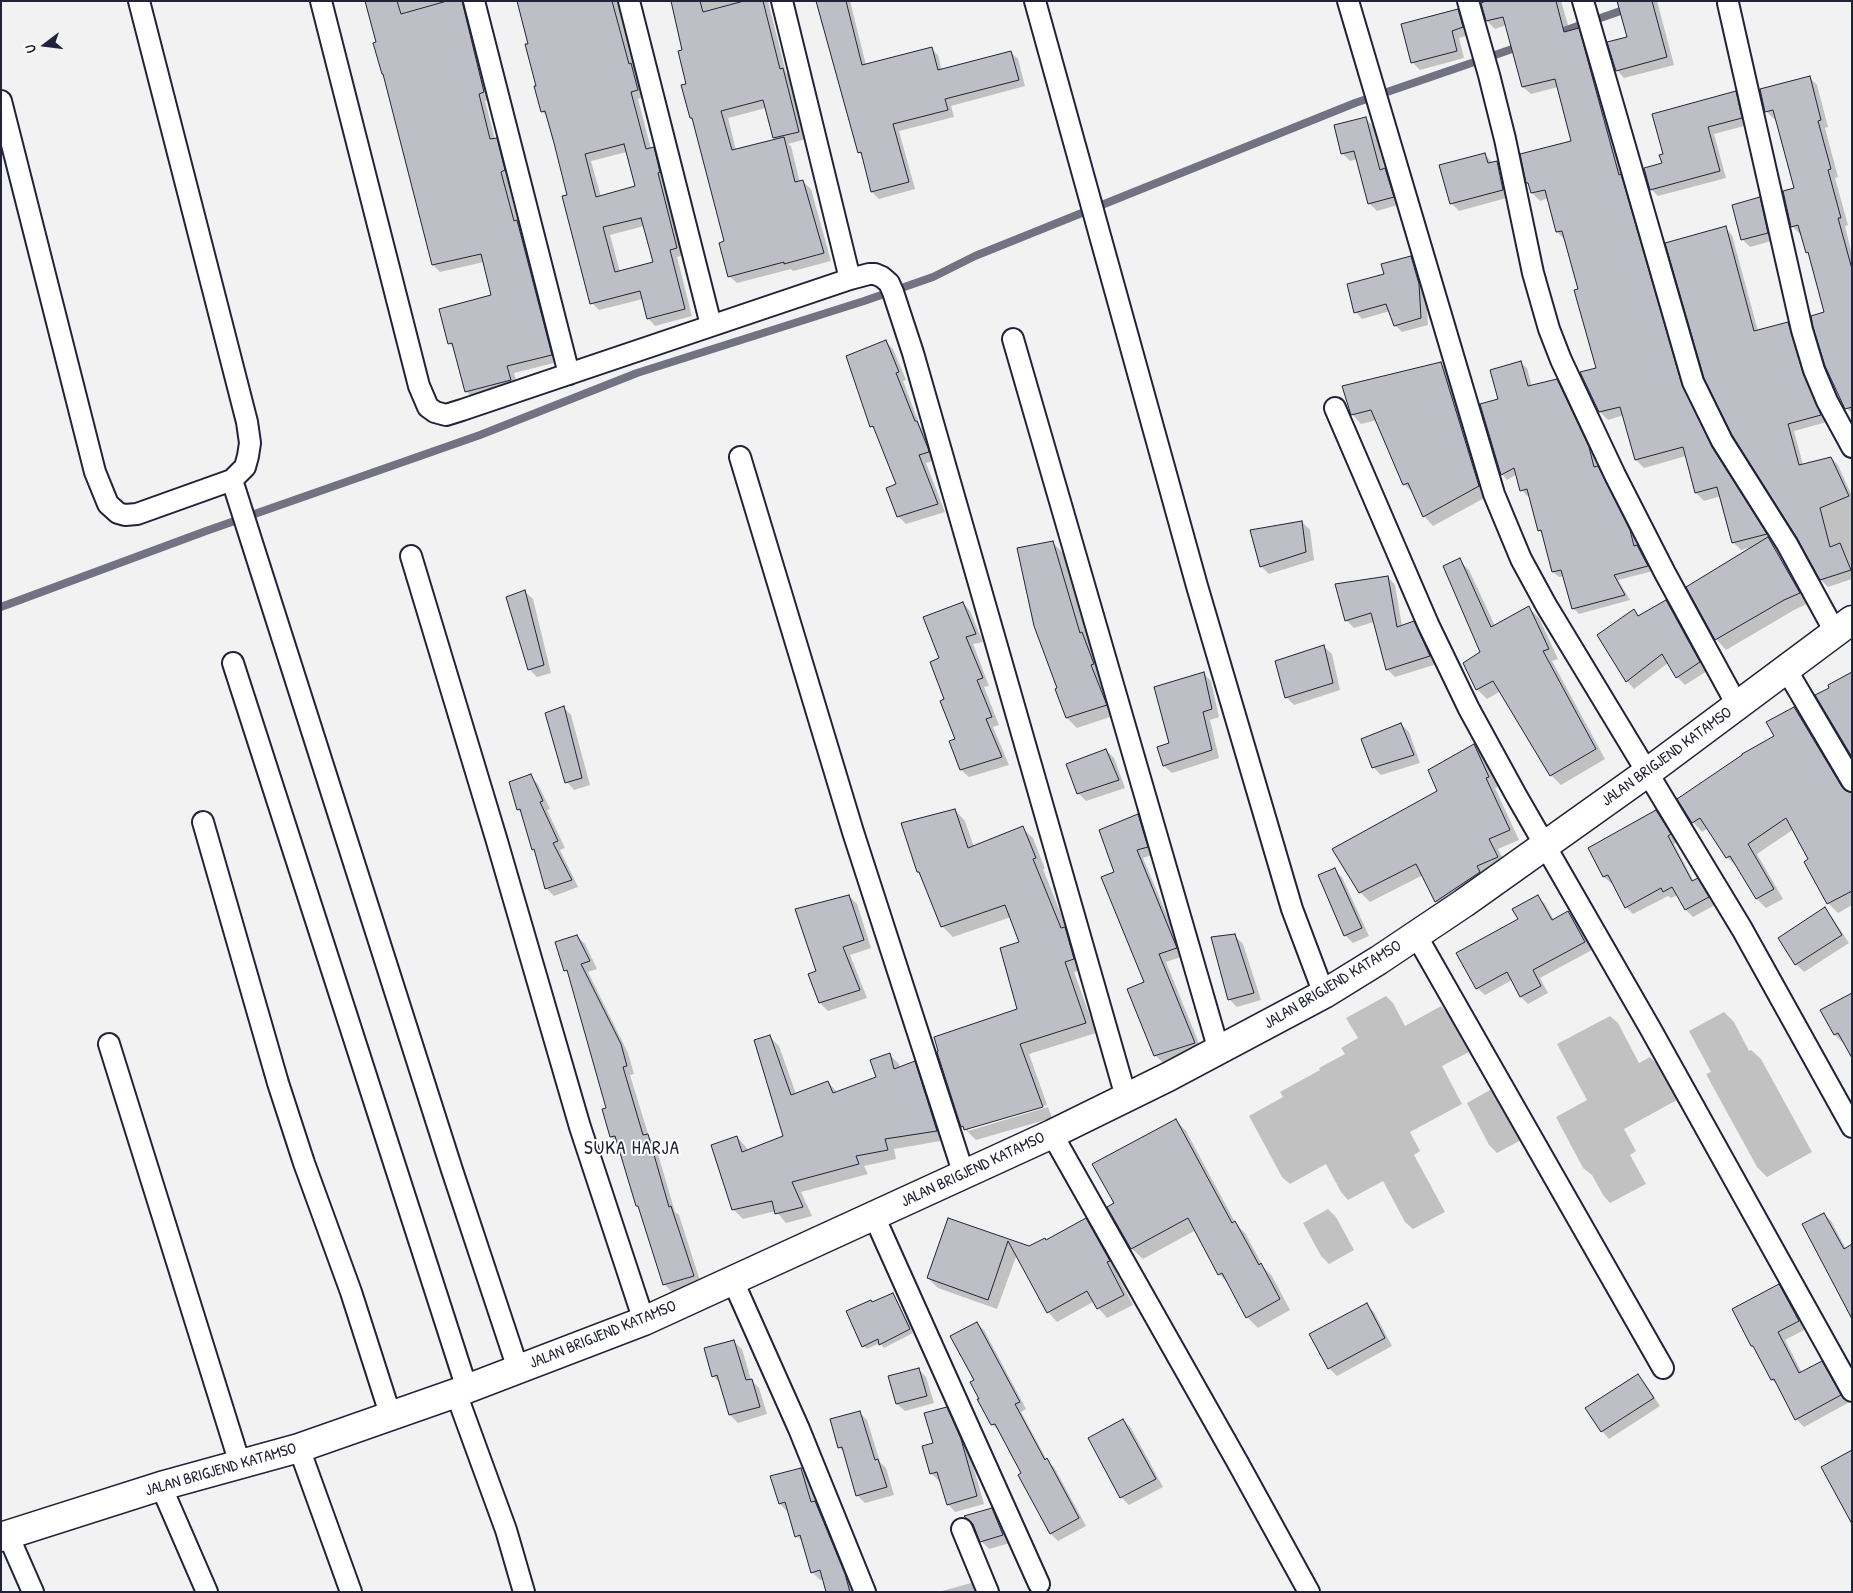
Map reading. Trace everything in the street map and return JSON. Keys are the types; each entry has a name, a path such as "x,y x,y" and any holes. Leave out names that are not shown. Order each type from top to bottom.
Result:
{"highway":[{"name":"JALAN BRIGJEND KATAMSO","path":"5,1536 161,1486 299,1448 462,1391 644,1321 1052,1134 1220,1050 1324,994 1416,935 1648,772 1843,626"}],"street":[{"path":"1,101 95,472 108,504 118,513 126,515 137,514 232,480 245,467 248,456 250,443 247,422 139,1"},
{"path":"321,1 419,386 428,407 435,412 446,415 850,279 869,274 882,277 893,292 922,382 1126,1097"},
{"path":"474,1 569,374"},
{"path":"629,1 711,325"},
{"path":"782,1 850,279"},
{"path":"1035,1 1200,596 1292,909 1324,994"},
{"path":"1348,1 1494,494 1522,559 1546,605 1742,929 1852,1127"},
{"path":"1468,1 1490,75 1533,274 1549,329 1584,411 1619,483 1665,573 1737,705"},
{"path":"1583,1 1693,382 1722,440 1787,544 1843,626"},
{"path":"1728,3 1802,330 1814,370 1827,401 1852,447"},
{"path":"1013,339 1220,1050"},
{"path":"1335,408 1428,624 1469,709 1655,1036 1852,1390"},
{"path":"740,457 853,832 964,1175"},
{"path":"232,480 452,1170 518,1368"},
{"path":"411,556 580,1127 644,1321"},
{"path":"233,663 524,1592"},
{"path":"1786,669 1852,781"},
{"path":"203,822 278,1083 304,1163 352,1292 391,1417"},
{"path":"1416,935 1663,1368"},
{"path":"109,1044 240,1464"},
{"path":"1052,1134 1233,1454 1308,1592"},
{"path":"874,1216 1040,1584"},
{"path":"733,1281 799,1428 865,1592"},
{"path":"299,1448 352,1592"},
{"path":"161,1486 208,1592"},
{"path":"962,1529 988,1592"},
{"path":"5,1536 33,1592"}],"building":[{"path":"365,1 397,1 401,14 447,1 462,1 484,92 479,94 490,139 497,138 505,170 501,172 514,221 517,220 552,355 507,366 511,380 465,392 452,343 448,344 439,309 491,295 481,254 432,265 383,74 373,43 376,42"},
{"path":"517,1 612,1 638,90 631,92 646,149 654,147 660,172 658,173 677,248 670,250 685,309 647,319 640,291 590,304 562,196 567,195 554,143 545,111 541,112 534,86 536,86 525,44 528,44","holes":["624,144 635,186 596,197 585,154","641,218 653,262 615,272 603,227"]},
{"path":"671,1 700,1 703,12 744,1 763,1 780,69 783,68 799,132 773,138 763,100 721,111 732,150 784,137 795,182 803,180 824,253 728,277 719,243 724,241 692,118 690,118 681,85 686,84 678,51 682,50"},
{"path":"816,1 846,1 862,65 932,47 938,70 1011,51 1019,80 945,99 948,110 893,124 909,182 871,192 861,152 858,153"},
{"path":"1486,1 1556,1 1564,32 1579,28 1619,175 1621,174 1682,385 1712,447 1767,534 1732,543 1717,487 1695,493 1683,447 1635,460 1620,407 1599,412 1580,372 1596,368 1574,290 1578,289 1562,231 1556,232 1545,190 1531,193 1528,183 1526,183 1520,154 1571,141 1555,79 1522,87 1503,17 1486,21 1481,3"},
{"path":"1617,1 1652,1 1667,57 1616,71 1607,42 1627,37"},
{"path":"1458,9 1463,27 1452,31 1457,51 1411,63 1401,24"},
{"path":"1810,76 1821,120 1818,121 1831,169 1828,170 1841,218 1838,218 1852,269 1852,407 1845,409 1825,366 1813,327 1811,316 1824,312 1808,252 1806,253 1798,225 1791,227 1783,191 1794,188 1773,110 1765,112 1760,89"},
{"path":"1736,91 1742,118 1708,127 1720,171 1650,190 1644,168 1662,163 1659,155 1663,154 1652,114"},
{"path":"1366,117 1380,170 1385,168 1394,197 1368,204 1354,151 1341,154 1334,125"},
{"path":"1485,153 1488,163 1497,161 1503,190 1450,204 1439,165"},
{"path":"1760,197 1768,233 1741,240 1732,205"},
{"path":"1726,226 1754,331 1788,322 1803,373 1821,415 1788,424 1799,465 1831,457 1849,496 1820,508 1830,547 1840,543 1851,570 1820,580 1797,538 1732,435 1704,378 1665,243"},
{"path":"1411,256 1419,284 1421,318 1394,326 1386,304 1354,313 1347,284 1384,274 1381,264"},
{"path":"886,340 899,372 896,373 928,448 929,452 919,455 938,504 897,517 886,488 896,484 873,426 870,427 846,356"},
{"path":"1521,361 1528,386 1557,379 1589,447 1594,467 1598,466 1630,530 1634,546 1637,545 1648,566 1614,575 1625,595 1572,609 1561,570 1552,572 1541,530 1538,531 1527,489 1520,491 1514,468 1501,475 1480,404 1498,399 1490,370"},
{"path":"1441,362 1479,486 1423,517 1408,483 1403,485 1371,410 1351,415 1342,386"},
{"path":"1302,521 1306,552 1260,567 1250,530"},
{"path":"1768,537 1800,593 1784,600 1715,640 1686,587"},
{"path":"1053,541 1080,633 1082,632 1094,664 1091,665 1107,705 1066,718 1034,626 1017,548"},
{"path":"1460,558 1491,627 1529,606 1549,649 1543,651 1596,749 1550,776 1493,681 1476,690 1463,663 1480,652 1443,566"},
{"path":"1388,576 1397,627 1414,621 1430,656 1386,670 1371,613 1345,621 1335,584"},
{"path":"525,590 544,665 528,670 506,597"},
{"path":"1666,600 1700,662 1676,678 1662,654 1626,682 1597,635 1634,609 1638,616"},
{"path":"963,602 976,634 966,637 983,678 977,680 992,717 986,719 1002,757 960,770 949,741 955,739 940,701 944,699 930,662 939,658 923,617"},
{"path":"1324,645 1333,683 1285,698 1275,661"},
{"path":"1204,672 1212,709 1203,712 1212,750 1163,766 1157,747 1169,743 1154,687"},
{"path":"1852,672 1852,757 1815,695 1829,688 1828,685"},
{"path":"564,706 582,778 565,783 545,713"},
{"path":"1794,707 1842,787 1852,793 1852,891 1827,904 1804,862 1808,859 1786,818 1748,844 1774,889 1756,899 1730,856 1726,858 1700,818 1692,823 1677,799 1742,754 1774,736 1766,722"},
{"path":"1401,723 1414,755 1372,768 1361,739"},
{"path":"1474,744 1489,777 1486,778 1510,830 1489,839 1498,857 1477,866 1480,872 1435,902 1416,864 1359,893 1332,849 1437,791 1428,770"},
{"path":"1106,749 1119,780 1077,794 1066,764"},
{"path":"531,774 543,801 540,802 558,841 553,843 572,880 545,889 534,849 532,850 520,809 517,810 509,782"},
{"path":"955,809 968,848 1023,826 1036,858 1033,859 1061,928 1065,927 1074,959 1065,962 1086,1023 1020,1044 1043,1107 964,1130 963,1126 961,1127 934,1037 1017,1009 1000,948 1019,942 1005,905 941,927 919,872 917,872 901,823"},
{"path":"1656,810 1671,834 1668,836 1692,881 1698,878 1709,897 1685,910 1672,887 1663,892 1661,888 1625,908 1608,875 1603,877 1588,848"},
{"path":"1138,814 1148,847 1137,850 1177,948 1159,954 1195,1043 1154,1056 1127,989 1144,982 1101,877 1114,872 1099,830"},
{"path":"1335,868 1362,928 1344,936 1318,875"},
{"path":"849,895 864,940 843,947 860,990 819,1003 808,974 816,971 795,909"},
{"path":"1538,895 1552,920 1568,911 1585,942 1533,970 1541,986 1520,997 1507,972 1476,989 1456,953 1518,919 1512,909"},
{"path":"1825,907 1842,935 1795,965 1778,938"},
{"path":"1235,934 1254,993 1228,1000 1211,937"},
{"path":"577,935 590,961 581,964 621,1044 627,1066 623,1067 643,1135 648,1134 669,1207 671,1206 694,1276 663,1285 615,1136 610,1137 602,1109 606,1108 567,970 564,971 555,942"},
{"path":"1852,993 1852,1058 1838,1033 1834,1035 1820,1010"},
{"path":"770,1035 791,1095 828,1081 833,1093 876,1077 870,1060 890,1053 894,1069 915,1061 937,1131 885,1139 888,1150 856,1156 859,1164 792,1182 803,1207 775,1214 772,1201 732,1210 711,1145 737,1136 742,1152 783,1136 754,1040"},
{"path":"1176,1119 1232,1223 1235,1221 1259,1265 1261,1263 1280,1299 1246,1318 1222,1273 1218,1275 1188,1218 1131,1249 1107,1207 1114,1203 1092,1164"},
{"path":"1824,1213 1844,1249 1852,1244 1852,1319 1802,1224"},
{"path":"948,1218 1029,1246 1045,1238 1046,1240 1086,1218 1110,1261 1107,1262 1124,1295 1097,1309 1087,1291 1047,1313 1008,1241 988,1300 927,1278"},
{"path":"1779,1284 1799,1321 1778,1332 1799,1373 1822,1361 1841,1395 1795,1420 1774,1379 1771,1380 1732,1309"},
{"path":"893,1293 910,1329 879,1345 878,1339 862,1347 846,1311"},
{"path":"1367,1303 1385,1338 1328,1369 1309,1334"},
{"path":"977,1322 1020,1402 1015,1404 1079,1518 1050,1534 1018,1475 1021,1473 995,1424 991,1425 977,1399 979,1399 970,1382 974,1380 950,1336"},
{"path":"734,1340 746,1380 752,1379 760,1407 729,1415 717,1375 712,1377 704,1348"},
{"path":"919,1368 927,1396 896,1404 888,1376"},
{"path":"1638,1374 1654,1398 1601,1432 1585,1408"},
{"path":"947,1407 961,1439 977,1496 947,1505 937,1472 930,1474 922,1446 933,1443 924,1413"},
{"path":"860,1411 875,1460 878,1459 887,1487 856,1496 842,1447 838,1448 830,1419"},
{"path":"1123,1419 1156,1479 1120,1498 1088,1438"},
{"path":"1852,1450 1852,1524 1821,1467"},
{"path":"801,1468 811,1502 815,1501 845,1574 850,1592 826,1592 820,1570 811,1573 800,1535 795,1537 785,1502 779,1504 770,1476"},
{"path":"992,1508 1003,1535 980,1542 973,1524 964,1516"}],"waterway":[{"path":"1555,34 1629,8"},
{"path":"1,607 206,531 480,435 637,373 864,301 933,277 975,256 1355,103 1521,46"}],"district":[{"name":"SUKA HARJA","path":"632,1149"}]}
